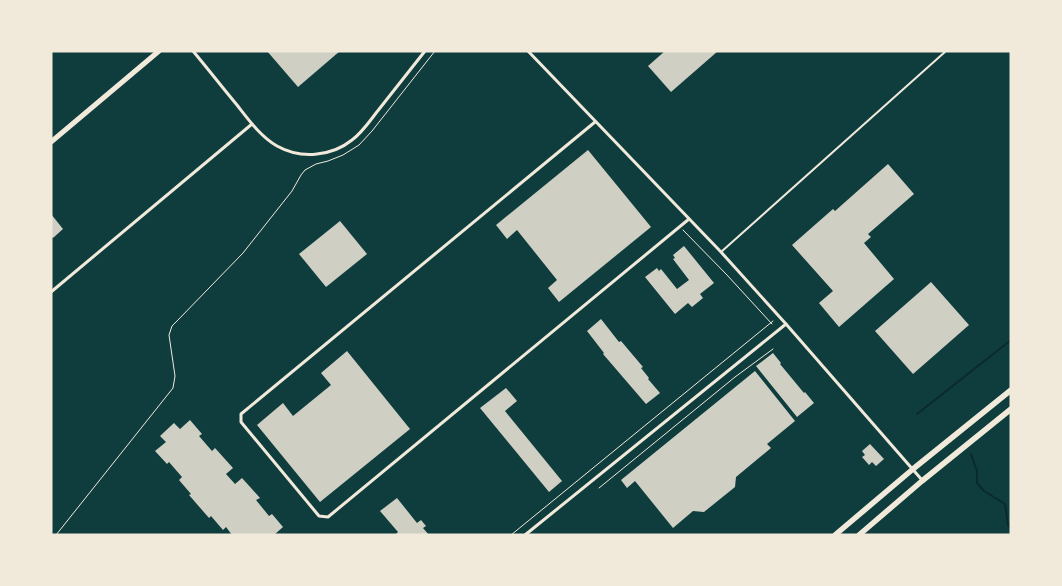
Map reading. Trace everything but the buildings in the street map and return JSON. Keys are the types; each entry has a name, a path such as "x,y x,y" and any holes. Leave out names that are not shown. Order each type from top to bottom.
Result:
{"highway":[{"path":"836,535 913,469 1011,390"},
{"path":"859,535 1011,409"}],"main road":[{"path":"51,142 158,51"}],"street":[{"path":"193,51 252,124 264,136 277,146 291,152 307,155 322,154 338,149 353,140 425,51"},
{"path":"528,51 721,252 922,481"},
{"path":"595,122 241,414 241,422 319,516 328,518 689,219"},
{"path":"51,292 252,124"},
{"path":"525,535 786,324"}],"lane":[{"path":"721,252 946,51"}],"path":[{"path":"56,535 173,388 175,376 169,336 172,326 243,253 292,191 305,170 316,164 328,162 344,155 360,145 435,51"},
{"path":"511,535 683,395 685,391 772,322 680,226"},
{"path":"599,488 735,377 773,349"}],"waterway":[{"path":"917,414 1011,340"},
{"path":"971,454 977,471 977,483 984,491 1005,504 1008,525 1011,528"}]}
